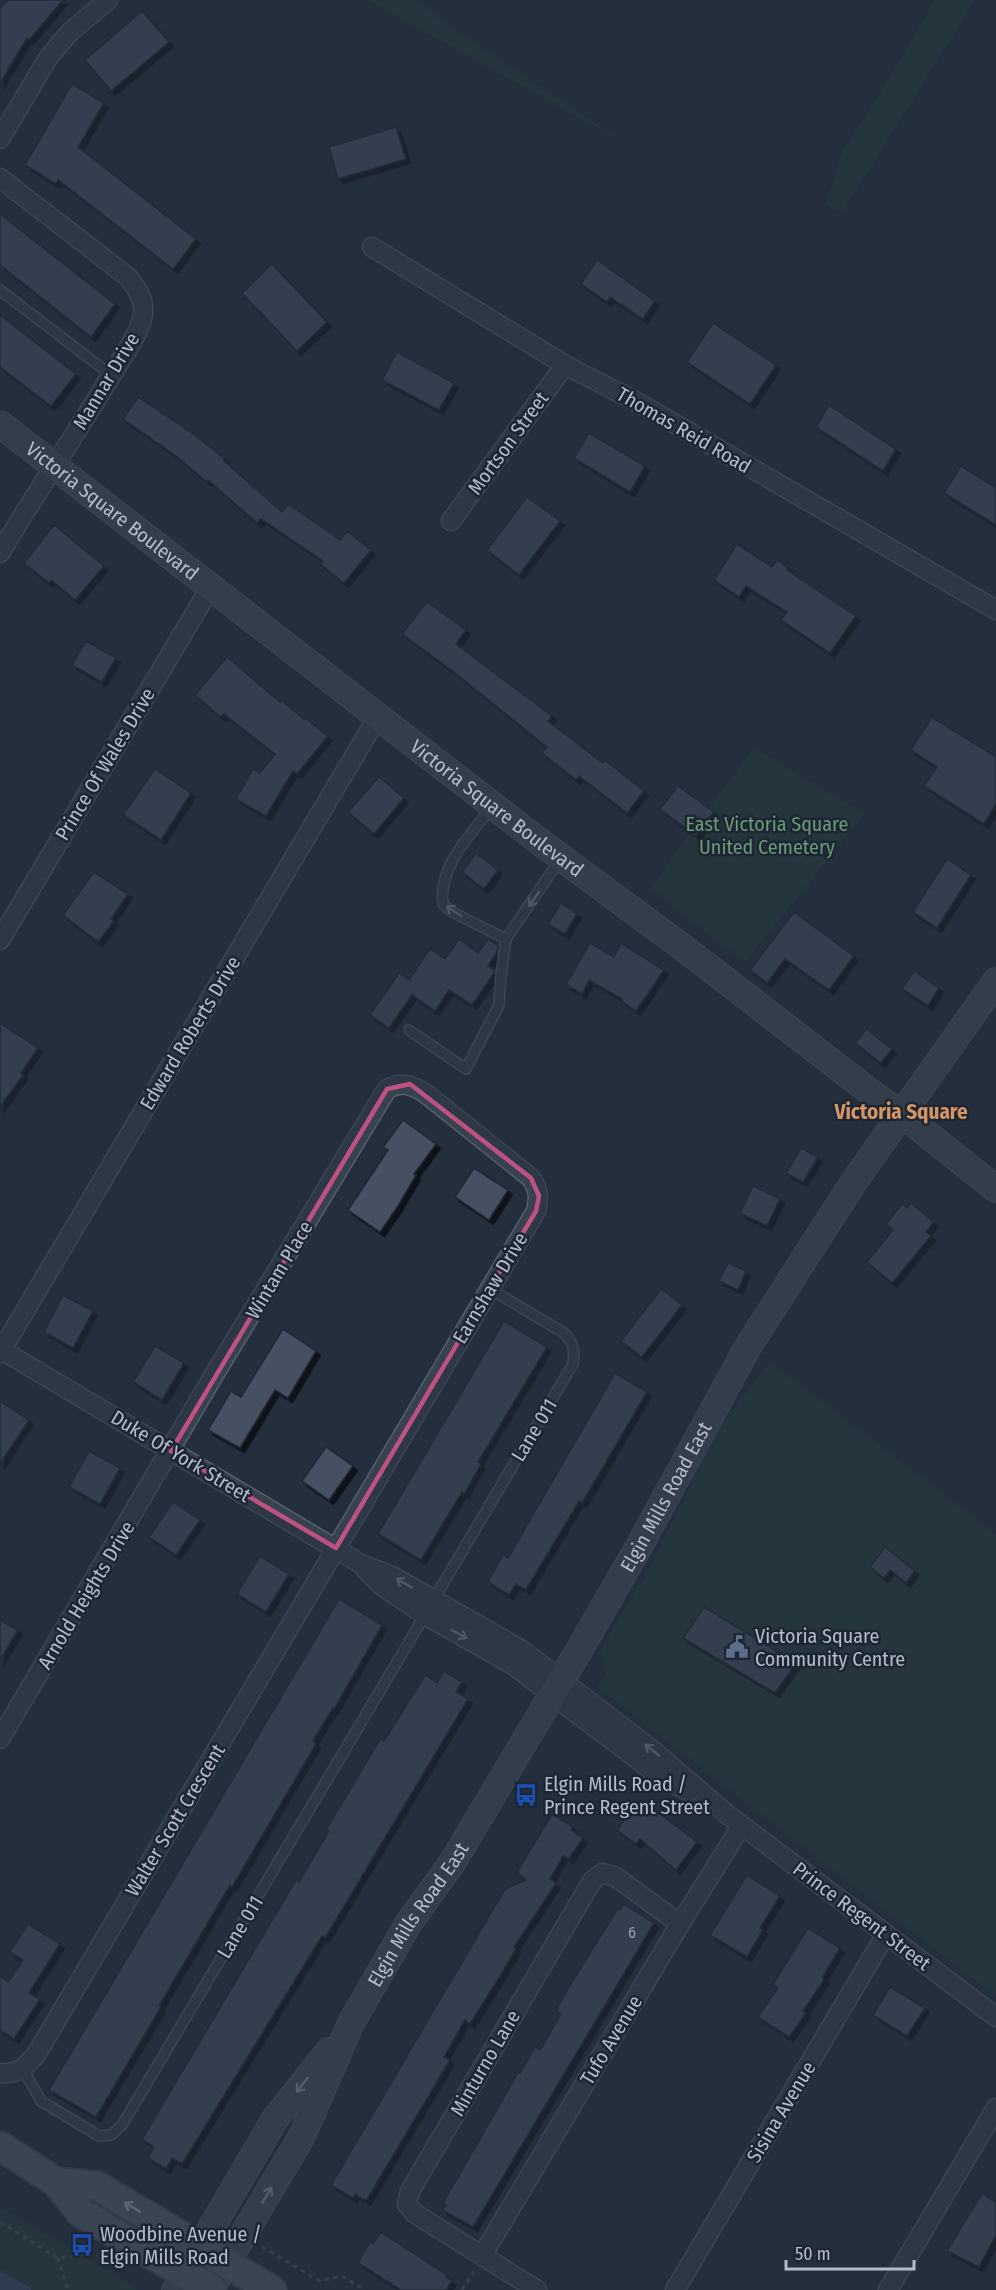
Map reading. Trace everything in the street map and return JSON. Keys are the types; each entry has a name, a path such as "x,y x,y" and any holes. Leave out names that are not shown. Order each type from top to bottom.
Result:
{"main road":[{"name":"Victoria Square Boulevard","path":"0,424 493,806 902,1114 996,1189"},
{"name":"Elgin Mills Road East","path":"211,2290 302,2136 351,2023 408,1924 452,1863 637,1551 749,1345 853,1183 996,981"},
{"name":"Elgin Mills Road East","path":"180,2282 275,2119 351,2023"},
{"path":"0,2146 56,2182 81,2213 180,2282 211,2290"},
{"path":"56,2182 97,2186 272,2290"}],"street":[{"path":"0,139 48,58 81,21 108,0"},
{"name":"Mannar Drive","path":"0,178 128,277 137,288 143,314 134,336 111,375 0,553"},
{"name":"Thomas Reid Road","path":"372,247 565,365 639,403 996,610"},
{"name":"Mortson Street","path":"451,522 565,365"},
{"name":"Prince Of Wales Drive","path":"0,940 210,588"},
{"name":"Edward Roberts Drive","path":"1,1350 378,716"},
{"name":"Earnshaw Drive","path":"336,1548 536,1210 539,1196 537,1186 526,1173 425,1093 410,1084 396,1084 387,1089"},
{"name":"Wintam Place","path":"171,1451 211,1380 387,1089"},
{"name":"Duke Of York Street","path":"1,1350 361,1564 392,1576 429,1607 513,1665 556,1688"},
{"name":"Arnold Heights Drive","path":"0,1739 171,1451"},
{"name":"Walter Scott Crescent","path":"23,2069 37,2053 336,1548"},
{"name":"Prince Regent Street","path":"556,1688 654,1772 735,1820 996,2017"},
{"name":"Tufo Avenue","path":"482,2256 680,1924 735,1820"},
{"name":"Minturno Lane","path":"537,2290 414,2213 407,2204 410,2192 592,1881 602,1873 616,1877 680,1924"},
{"name":"Sisina Avenue","path":"675,2290 886,1934"},
{"path":"0,2073 7,2074 23,2069"},
{"path":"888,2290 996,2108"}],"lane":[{"path":"0,290 111,375"},
{"path":"493,806 448,868 442,893 443,904 452,912 506,939"},
{"path":"409,1030 466,1070 499,1005 506,939 561,858"},
{"name":"Lane 011","path":"23,2069 41,2101 99,2136 111,2135 123,2125 573,1364 575,1350 572,1341 564,1333 490,1289"}],"path":[{"path":"0,2222 58,2258 86,2254"},
{"path":"262,2247 320,2281 342,2276 365,2290"},
{"path":"462,2290 482,2256"},
{"path":"58,2258 68,2290"}],"highlighted area":[{"path":"410,1084 531,1178 539,1196 536,1211 336,1548 171,1451 387,1089"}],"green space":[{"path":"368,0 420,0 445,24 627,144"},
{"path":"935,0 975,0 842,213 826,204 843,150 867,115"},
{"name":"East Victoria Square United Cemetery","path":"754,748 865,814 745,962 650,888"},
{"path":"770,1362 996,1534 996,1997 597,1686 606,1675 603,1663 605,1657 599,1654 645,1577 717,1430"},
{"path":"0,2207 137,2288 135,2290 0,2290"}],"water":[{"path":"0,2270 31,2288 31,2290 0,2290"}],"building":[{"path":"8,0 63,0 29,40 27,38 0,83 0,8"},
{"path":"142,11 169,42 111,91 85,60"},
{"path":"72,84 104,103 78,147 196,239 173,269 58,180 56,184 25,165"},
{"path":"396,127 406,159 338,179 329,147"},
{"path":"0,214 115,304 91,337 0,265"},
{"path":"597,260 655,301 643,319 610,297 607,302 581,284"},
{"path":"272,264 327,322 297,351 242,293"},
{"path":"0,315 76,374 51,406 0,367"},
{"path":"713,323 776,365 750,404 687,362"},
{"path":"397,352 454,383 439,410 382,380"},
{"path":"138,397 192,433 225,459 224,461 282,512 288,504 340,540 347,531 371,550 344,583 320,564 323,561 261,519 257,523 208,480 207,482 175,455 123,419"},
{"path":"829,405 896,449 883,471 816,427"},
{"path":"589,433 645,466 630,492 574,458"},
{"path":"961,466 996,488 996,525 944,493"},
{"path":"527,497 560,521 519,575 487,550"},
{"path":"54,525 104,566 75,600 51,580 49,583 24,563"},
{"path":"737,544 772,567 777,560 788,568 787,570 856,616 830,653 781,620 787,612 746,586 739,597 714,580"},
{"path":"427,602 466,630 456,644 552,716 548,721 603,763 605,760 644,791 627,813 579,776 576,780 542,753 547,747 454,672 402,634"},
{"path":"86,641 116,658 102,682 72,665"},
{"path":"227,657 280,702 281,700 328,736 297,774 293,771 266,816 236,799 253,769 260,773 275,754 224,714 221,717 195,695"},
{"path":"932,717 996,757 996,804 984,824 924,786 937,767 911,750"},
{"path":"155,769 191,793 161,840 123,815"},
{"path":"379,777 404,798 374,834 348,812"},
{"path":"678,786 714,812 696,836 660,809"},
{"path":"476,853 498,870 484,889 462,872"},
{"path":"947,859 971,875 937,928 913,912"},
{"path":"94,872 128,894 111,919 114,921 98,942 63,915"},
{"path":"561,903 577,914 565,934 548,924"},
{"path":"794,912 854,956 829,990 785,959 767,983 750,970"},
{"path":"459,939 478,953 488,939 498,946 488,966 495,970 494,973 472,1005 449,990 435,1011 412,995 389,1028 370,1015 399,973 409,980 430,949 445,959"},
{"path":"590,943 614,957 621,943 664,970 636,1011 621,1001 622,999 589,980 582,994 566,985"},
{"path":"914,971 939,988 928,1006 902,989"},
{"path":"0,1023 38,1048 21,1073 23,1075 0,1107"},
{"path":"866,1029 892,1049 881,1063 855,1043"},
{"path":"403,1120 436,1144 414,1174 416,1175 398,1206 380,1232 348,1210 388,1150 383,1147"},
{"path":"801,1148 818,1157 803,1182 786,1173"},
{"path":"474,1168 508,1190 489,1220 455,1197"},
{"path":"753,1186 780,1199 767,1226 740,1213"},
{"path":"911,1203 934,1222 926,1232 931,1236 892,1283 867,1262 893,1230 886,1224 902,1204 907,1208"},
{"path":"728,1263 746,1271 738,1290 719,1281"},
{"path":"661,1289 682,1305 642,1357 621,1341"},
{"path":"63,1295 93,1311 73,1348 44,1332"},
{"path":"504,1321 547,1347 478,1462 481,1464 464,1494 462,1492 421,1560 378,1534"},
{"path":"283,1329 316,1351 288,1398 275,1390 240,1448 208,1430 231,1391 241,1397"},
{"path":"155,1346 184,1363 162,1400 133,1382"},
{"path":"615,1373 647,1392 582,1503 579,1501 526,1590 516,1584 509,1595 488,1582 503,1555 508,1558"},
{"path":"0,1401 29,1420 0,1464"},
{"path":"326,1447 353,1466 329,1500 302,1481"},
{"path":"89,1451 120,1468 100,1504 69,1487"},
{"path":"173,1502 200,1520 176,1555 149,1537"},
{"path":"885,1547 915,1571 906,1583 890,1570 884,1578 870,1567"},
{"path":"260,1556 289,1574 266,1612 237,1594"},
{"path":"339,1599 382,1625 313,1741 316,1744 232,1887 230,1885 96,2117 49,2090"},
{"path":"704,1607 796,1663 775,1693 683,1638"},
{"path":"0,1620 18,1630 0,1660"},
{"path":"444,1671 462,1682 456,1692 468,1699 325,1938 322,1936 182,2164 172,2158 166,2169 148,2158 154,2147 142,2139 296,1880 299,1882 329,1831 326,1830 380,1739 384,1741 425,1675 437,1683"},
{"path":"639,1802 649,1809 651,1807 697,1842 676,1870 640,1839 636,1844 617,1830 625,1819 622,1816 632,1804 635,1807"},
{"path":"552,1814 573,1827 571,1830 583,1838 569,1859 563,1856 550,1879 556,1883 514,1947 516,1949 470,2024 465,2020 444,2057 450,2060 366,2201 355,2194 353,2198 331,2185 505,1889 526,1880 517,1872"},
{"path":"747,1875 780,1896 760,1928 763,1930 747,1957 710,1935"},
{"path":"624,1904 654,1923 473,2227 442,2210 446,2205 443,2203 518,2073 535,2047 540,2050 561,2014 556,2011 575,1977 618,1908 620,1910"},
{"path":"28,1924 60,1944 29,1993 40,1999 14,2039 0,2030 0,1976 8,1982 23,1960 10,1952"},
{"path":"808,1928 840,1948 822,1978 824,1980 803,2011 806,2013 789,2037 758,2017 778,1988 773,1984"},
{"path":"890,1987 925,2008 907,2036 873,2015"},
{"path":"982,2193 996,2203 996,2235 979,2267 947,2251"},
{"path":"381,2232 447,2275 446,2277 452,2281 446,2290 401,2290 358,2263 370,2242 373,2244"}],"place":[{"name":"Victoria Square Community Centre","path":"737,1647"},
{"name":"Elgin Mills Road / Prince Regent Street","path":"526,1795"},
{"name":"Woodbine Avenue / Elgin Mills Road","path":"82,2245"}],"district":[{"name":"Victoria Square","path":"901,1112"}]}
